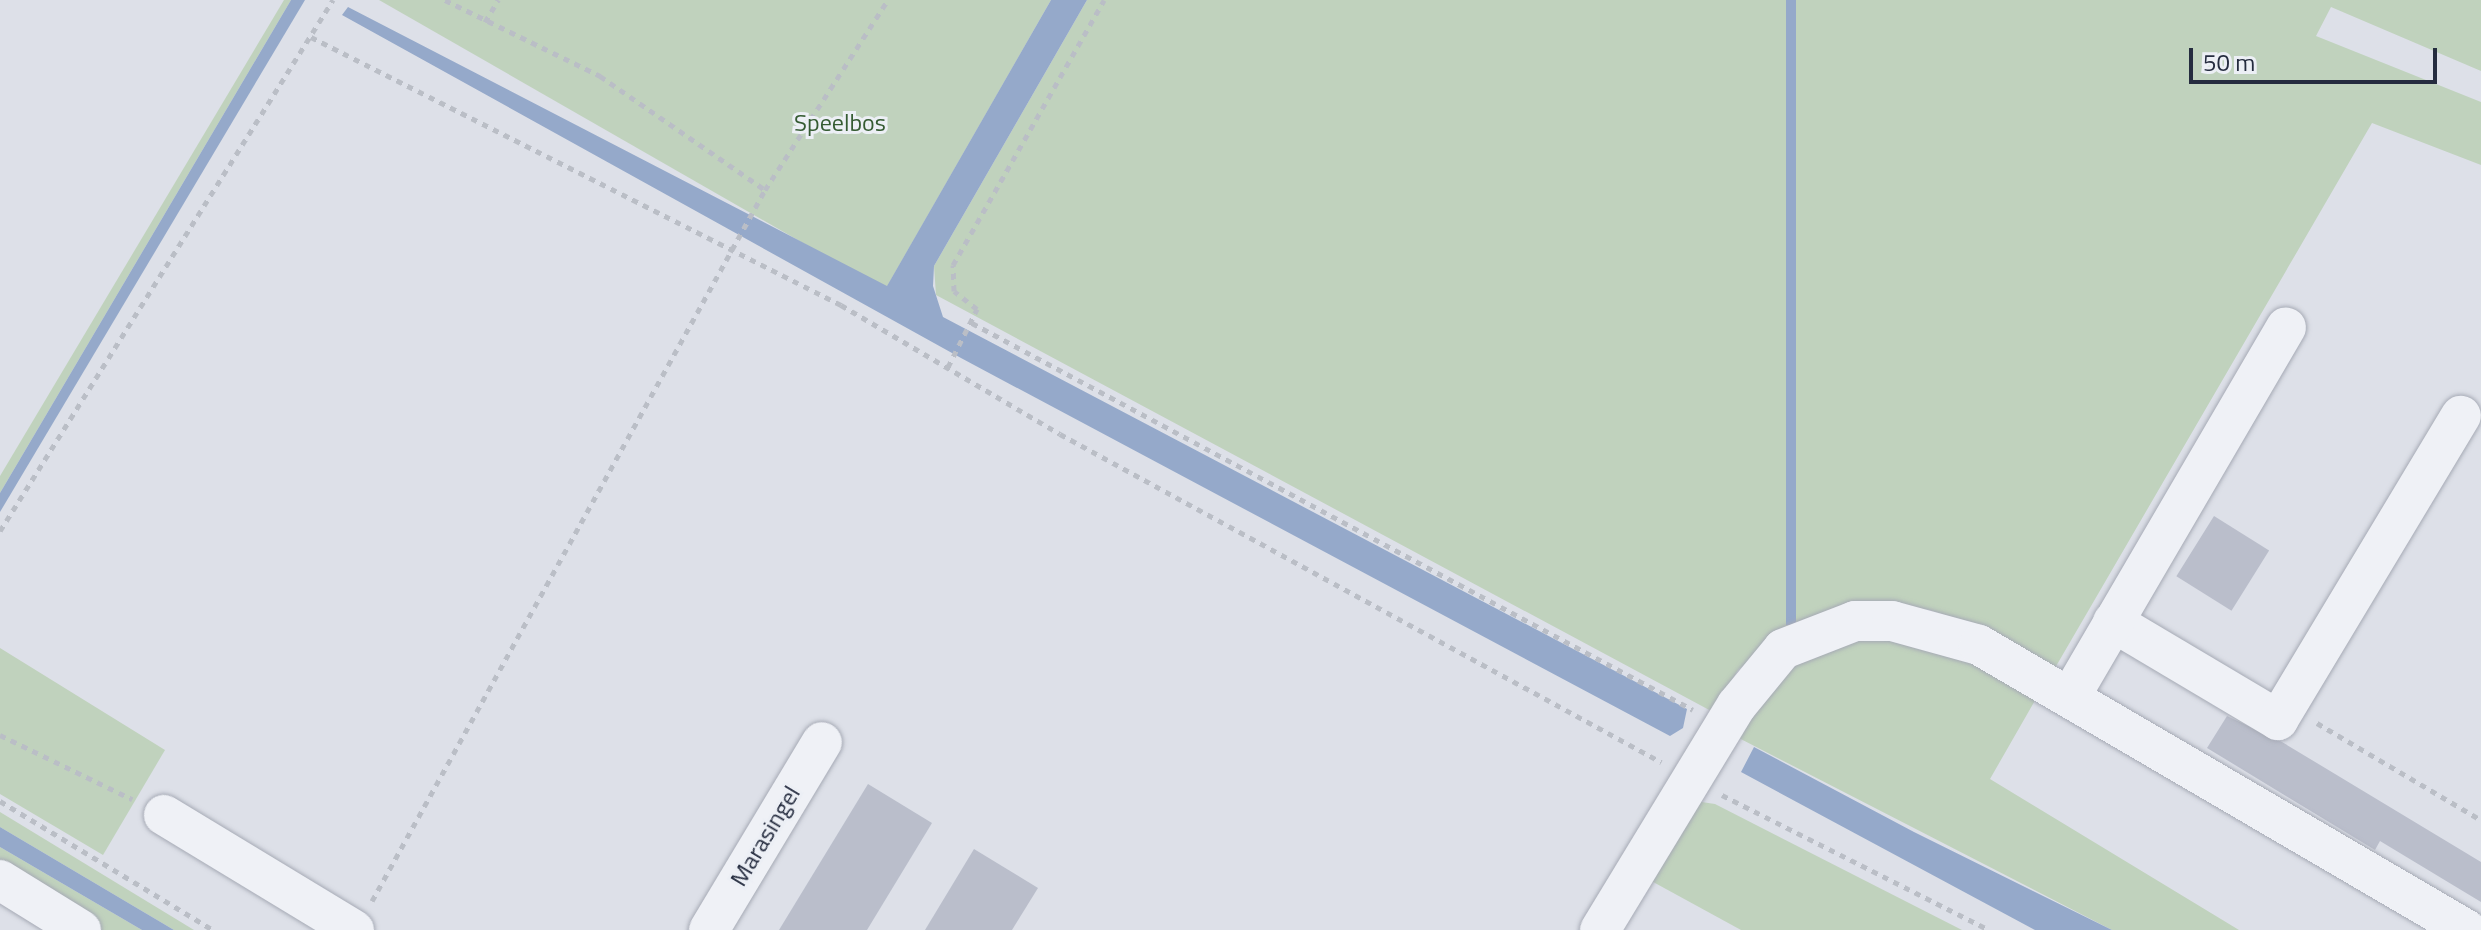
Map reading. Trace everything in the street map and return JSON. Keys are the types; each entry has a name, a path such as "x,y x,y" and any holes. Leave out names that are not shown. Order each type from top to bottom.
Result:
{"street":[{"path":"2070,697 2286,328"},
{"path":"2113,622 2278,720 2461,416"},
{"path":"1600,930 1724,726 1783,649 1855,621 1892,621 1979,645 2467,930"},
{"name":"Marasingel","path":"709,930 822,742"},
{"path":"164,815 359,923"},
{"path":"0,880 81,930"}],"path":[{"path":"0,531 333,0"},
{"path":"445,0 600,76 765,190"},
{"path":"485,22 498,0"},
{"path":"359,923 765,190 888,0"},
{"path":"948,367 977,309 954,291 953,265 1104,0"},
{"path":"311,37 730,252 841,305 1692,780 1989,930"},
{"path":"972,323 1724,726"},
{"path":"2288,705 2481,820"},
{"path":"0,735 164,815"},
{"path":"0,801 213,930"}],"green space":[{"path":"284,0 291,0 0,493 0,476"},
{"name":"Speelbos","path":"379,0 1051,0 885,290"},
{"path":"1087,0 2481,0 2481,71 2331,7 2316,36 2481,102 2481,165 2372,123 2055,668 1962,621 1930,610 1876,604 1776,639 1738,670 1713,712 936,295 934,266"},
{"path":"1876,635 1965,655 2037,697 1990,779 2239,930 2112,930 1733,735 1800,657"},
{"path":"0,648 165,750 103,855 0,794"},
{"path":"1688,800 1715,804 1962,930 1741,930 1644,877"},
{"path":"0,812 194,930 174,930 0,827"},
{"path":"0,847 142,930 101,930 0,869"}],"water":[{"path":"291,0 305,0 0,512 0,493"},
{"path":"1051,0 1087,0 934,266 933,286 943,317 1687,709 1683,728 1670,736 961,358 342,15 348,7 887,286"},
{"path":"1786,0 1796,0 1796,625 1786,625"},
{"path":"1754,747 1914,832 2112,930 2035,930 1741,772"},
{"path":"0,827 174,930 142,930 0,847"}],"building":[{"path":"2214,516 2269,550 2231,611 2176,576"},
{"path":"2227,716 2282,742 2481,862 2481,902 2380,841 2375,850 2207,748"},
{"path":"868,784 932,823 867,930 779,930"},
{"path":"974,849 1038,888 1012,930 925,930"}]}
